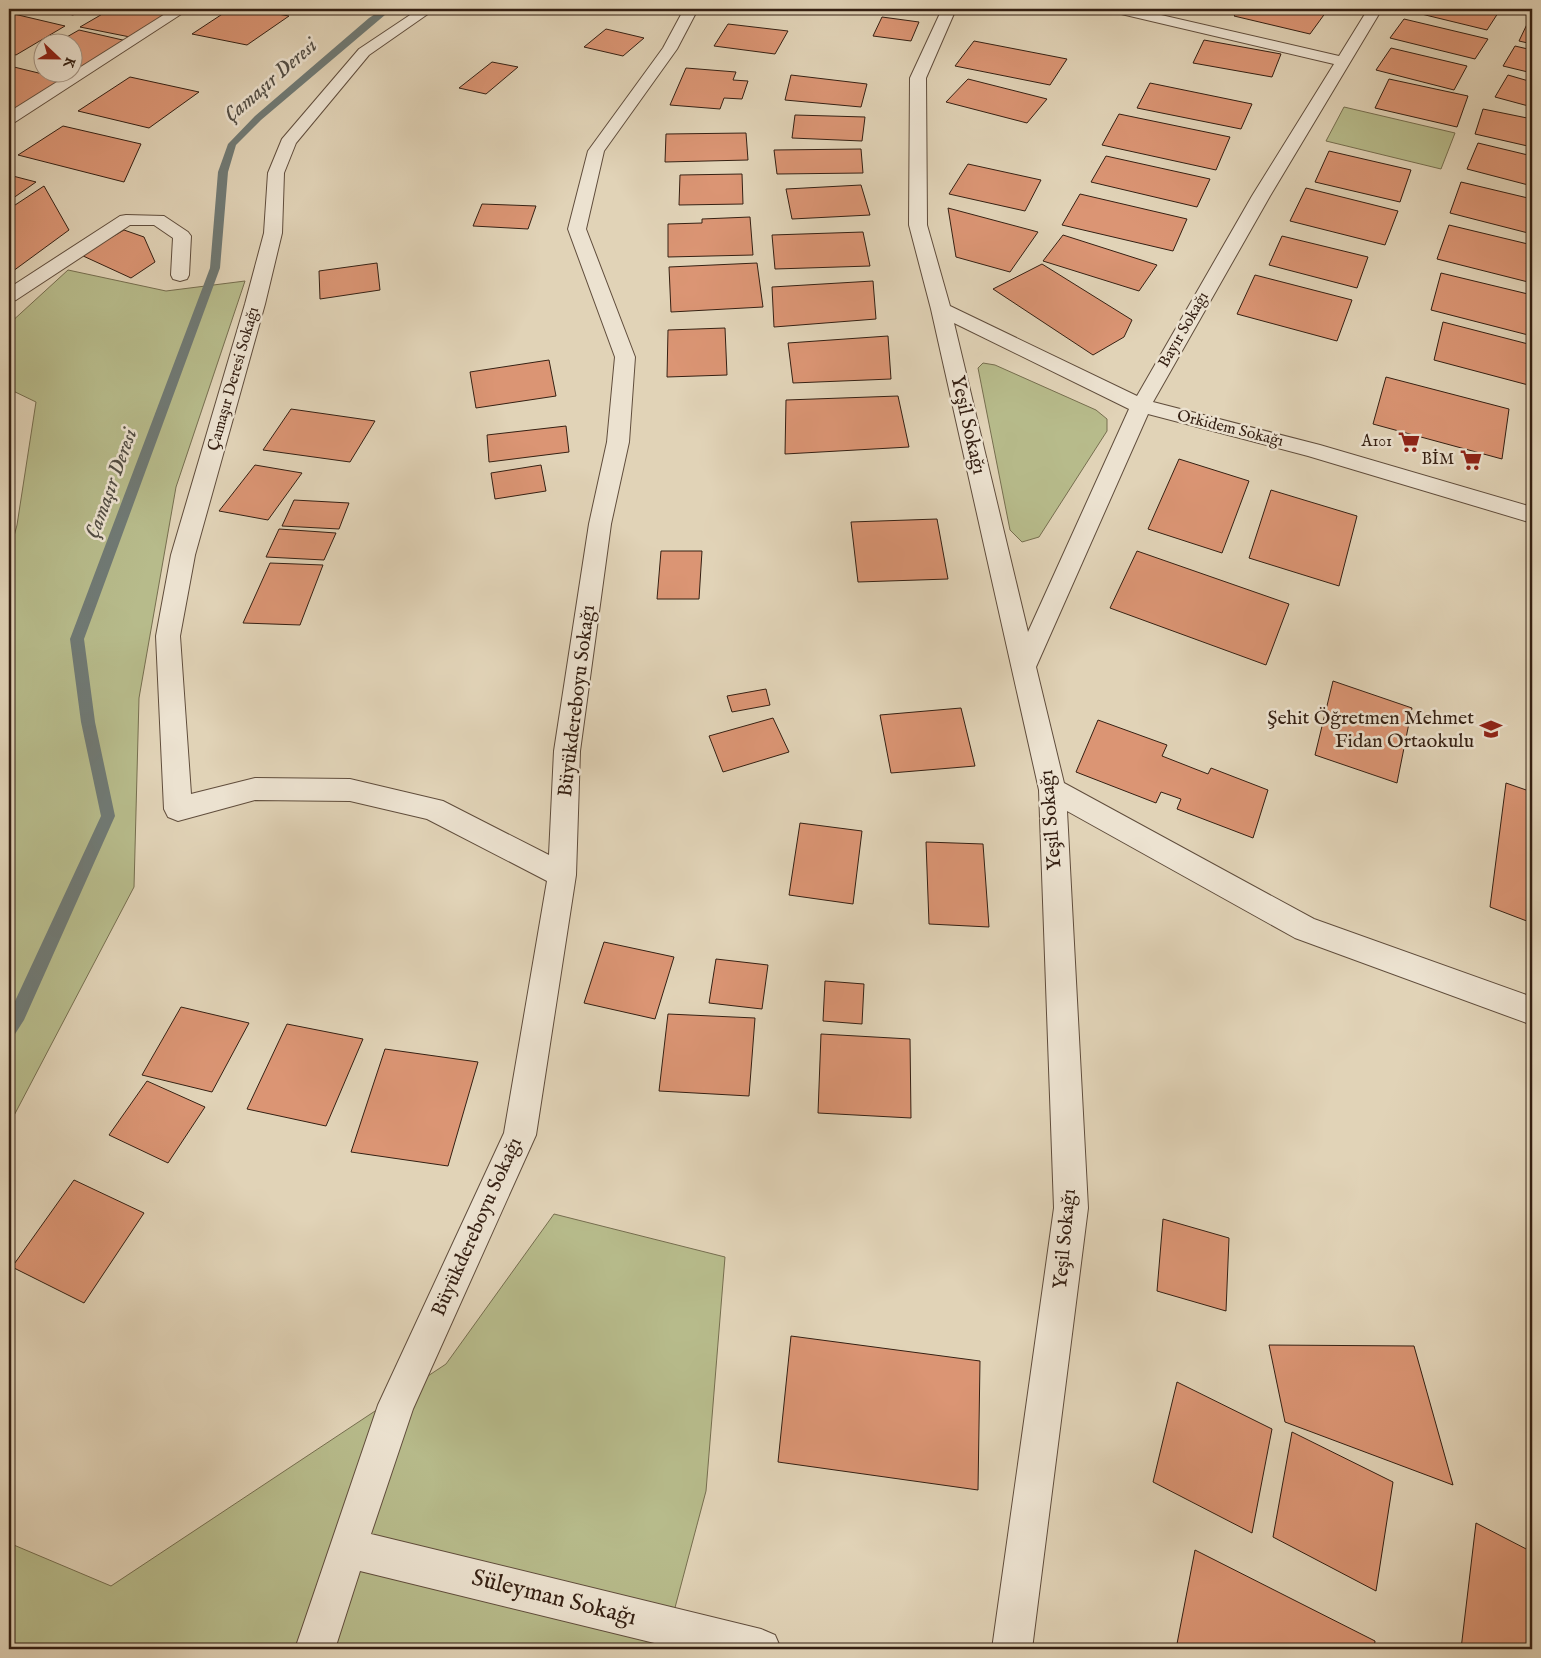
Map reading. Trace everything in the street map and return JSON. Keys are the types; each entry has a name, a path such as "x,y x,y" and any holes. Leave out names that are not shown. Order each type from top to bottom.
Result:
{"street":[{"path":"9,119 182,9"},
{"name":"Çamaşır Deresi Sokağı","path":"428,9 364,52 288,142 276,173 273,233 255,304 183,555 168,636 178,809 255,788 350,790 433,809 562,875"},
{"name":"Büyükdereboyu Sokağı","path":"315,1649 396,1405 520,1135 562,875 567,751 600,524 618,442 625,357 577,229 596,151 670,49 691,9"},
{"name":"Yeşil Sokağı","path":"949,9 918,78 918,225 942,309 1052,790 1071,1208 1012,1649"},
{"path":"1117,9 1342,61"},
{"name":"Bayır Sokağı","path":"1024,667 1141,406 1261,196 1375,9"},
{"path":"9,296 126,220 158,220 182,236 180,275"},
{"name":"Orkidem Sokağı","path":"942,309 1141,406 1312,450 1532,515"},
{"path":"1052,790 1304,929 1532,1011"},
{"name":"Süleyman Sokağı","path":"347,1548 761,1649"}],"green space":[{"path":"1344,107 1455,133 1441,169 1326,141"},
{"path":"68,270 166,291 245,281 176,487 139,698 134,887 9,1125 9,555 17,525 36,402 9,389 9,324"},
{"path":"983,363 995,365 1096,410 1107,419 1107,431 1039,537 1022,542 1010,530 978,368"},
{"path":"554,1214 725,1257 706,1491 664,1649 9,1649 9,1543 111,1586 446,1364"}],"building":[{"path":"47,9 83,9 73,15"},
{"path":"111,9 176,9 130,37 80,27"},
{"path":"230,9 250,9 289,16 247,45 192,34"},
{"path":"1240,9 1311,9 1326,12 1310,34 1234,16"},
{"path":"1410,9 1500,10 1487,30 1409,11"},
{"path":"14,14 65,26 55,32 32,32 32,46 16,55 9,53 9,17"},
{"path":"882,17 919,22 911,41 873,36"},
{"path":"1404,19 1488,39 1475,59 1390,38"},
{"path":"1529,20 1532,20 1532,44 1519,41"},
{"path":"728,24 788,31 775,54 714,46"},
{"path":"606,29 644,38 623,56 584,47"},
{"path":"79,30 127,41 82,69 82,32 76,32"},
{"path":"1204,40 1281,54 1272,77 1193,63"},
{"path":"974,41 1067,59 1050,85 955,66"},
{"path":"1515,46 1532,50 1532,73 1503,66"},
{"path":"1391,48 1467,66 1454,90 1376,70"},
{"path":"492,62 518,67 486,94 459,88"},
{"path":"14,67 32,71 32,82 58,82 12,111 9,110 9,70"},
{"path":"686,68 736,72 733,80 748,81 742,99 724,98 720,109 670,105"},
{"path":"791,75 867,84 861,107 785,100"},
{"path":"1508,75 1532,82 1532,107 1495,97"},
{"path":"130,77 199,92 149,128 78,111"},
{"path":"968,79 1047,99 1027,123 946,102"},
{"path":"1389,79 1468,96 1457,127 1375,108"},
{"path":"1150,83 1252,104 1241,129 1137,108"},
{"path":"1483,109 1532,119 1532,147 1475,134"},
{"path":"1119,114 1230,137 1216,170 1102,145"},
{"path":"795,115 865,117 862,141 792,138"},
{"path":"63,126 141,144 124,182 18,155"},
{"path":"746,133 748,160 665,162 666,134"},
{"path":"1478,143 1532,156 1532,186 1467,169"},
{"path":"861,149 863,173 777,174 774,150"},
{"path":"1329,151 1411,170 1400,202 1315,182"},
{"path":"1106,156 1210,179 1197,207 1091,182"},
{"path":"968,164 1041,180 1025,211 949,194"},
{"path":"742,174 743,204 679,205 680,175"},
{"path":"9,175 36,182 9,201"},
{"path":"1461,182 1532,199 1532,234 1450,213"},
{"path":"861,185 870,215 792,219 786,189"},
{"path":"44,186 69,230 9,274 9,209"},
{"path":"1306,188 1398,211 1385,245 1290,221"},
{"path":"1080,194 1187,219 1173,251 1062,225"},
{"path":"482,204 536,206 528,229 473,226"},
{"path":"948,208 1038,232 1010,272 956,257"},
{"path":"750,217 753,255 668,257 668,224 702,223 702,219"},
{"path":"1449,225 1532,245 1532,283 1437,259"},
{"path":"124,230 144,237 155,262 131,278 81,255"},
{"path":"863,232 870,266 775,269 772,235"},
{"path":"1063,235 1157,265 1139,291 1043,261"},
{"path":"1282,236 1368,257 1357,288 1269,265"},
{"path":"377,263 380,290 320,299 319,271"},
{"path":"757,263 763,307 671,312 669,267"},
{"path":"1042,264 1132,320 1124,337 1093,355 993,289"},
{"path":"1441,273 1532,295 1532,336 1431,310"},
{"path":"1255,275 1352,300 1337,341 1237,314"},
{"path":"873,281 876,319 774,327 772,287"},
{"path":"1443,322 1532,345 1532,386 1434,360"},
{"path":"725,328 727,375 667,377 668,330"},
{"path":"888,336 891,379 793,383 788,343"},
{"path":"549,360 556,396 476,408 470,372"},
{"path":"1386,377 1509,409 1502,459 1373,424"},
{"path":"898,396 909,447 785,454 786,400"},
{"path":"291,409 375,421 350,462 263,450"},
{"path":"566,426 569,452 489,462 487,435"},
{"path":"1179,459 1249,481 1222,553 1148,529"},
{"path":"255,465 302,473 268,520 219,511"},
{"path":"541,465 546,491 495,499 491,473"},
{"path":"1271,490 1357,516 1339,586 1249,558"},
{"path":"294,500 349,503 339,529 282,526"},
{"path":"937,519 948,579 858,582 851,522"},
{"path":"279,529 336,533 324,560 266,557"},
{"path":"661,551 702,551 699,599 657,599"},
{"path":"1137,551 1289,604 1266,665 1110,608"},
{"path":"270,563 323,565 300,625 243,623"},
{"path":"1333,681 1412,708 1397,783 1315,755"},
{"path":"766,689 770,705 732,712 727,696"},
{"path":"961,708 975,766 891,773 880,715"},
{"path":"773,718 789,752 723,772 709,736"},
{"path":"1098,720 1167,745 1162,756 1208,774 1211,768 1268,790 1253,838 1177,809 1181,799 1161,792 1156,803 1076,772"},
{"path":"1506,783 1532,792 1532,923 1490,907"},
{"path":"800,823 862,831 853,904 789,895"},
{"path":"926,842 983,844 989,927 929,924"},
{"path":"604,942 674,957 655,1019 584,1003"},
{"path":"716,959 768,965 762,1009 709,1003"},
{"path":"825,981 864,984 862,1024 823,1021"},
{"path":"181,1007 249,1023 212,1092 142,1075"},
{"path":"668,1014 755,1018 749,1096 659,1091"},
{"path":"287,1024 363,1039 326,1126 247,1109"},
{"path":"821,1034 910,1039 911,1118 818,1113"},
{"path":"385,1049 478,1062 448,1166 351,1152"},
{"path":"147,1081 205,1107 168,1163 109,1135"},
{"path":"74,1180 144,1213 84,1303 12,1267"},
{"path":"1163,1219 1229,1238 1226,1311 1157,1291"},
{"path":"791,1336 980,1361 978,1490 778,1462"},
{"path":"1269,1345 1414,1346 1453,1485 1285,1422"},
{"path":"1177,1382 1272,1429 1252,1533 1153,1482"},
{"path":"1292,1432 1393,1482 1376,1591 1273,1537"},
{"path":"1476,1523 1532,1552 1532,1649 1461,1649"},
{"path":"1195,1550 1375,1641 1374,1649 1176,1649"}],"waterway":[{"name":"Çamaşır Deresi","path":"9,1028 18,1014 108,816 88,722 77,639 215,268 223,172 232,144 258,118 372,20 388,9"}],"place":[{"name":"A101","path":"1409,442"},
{"name":"BİM","path":"1471,460"},
{"name":"Şehit Öğretmen Mehmet Fidan Ortaokulu","path":"1491,729"}]}
